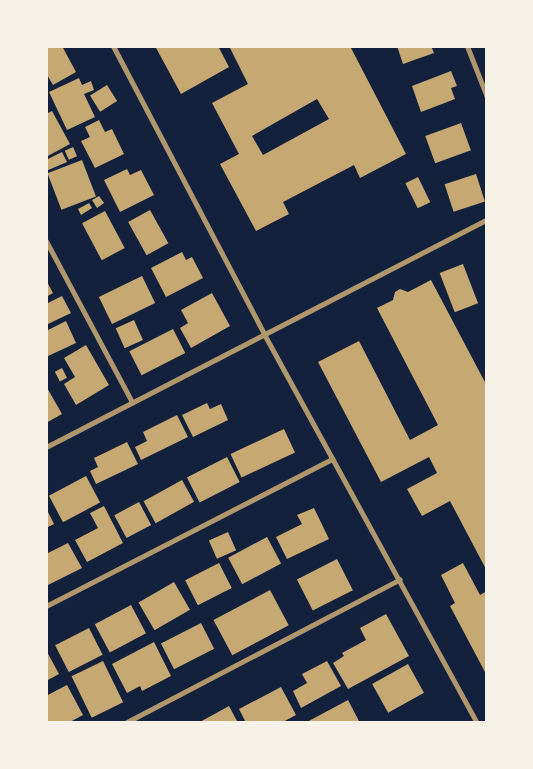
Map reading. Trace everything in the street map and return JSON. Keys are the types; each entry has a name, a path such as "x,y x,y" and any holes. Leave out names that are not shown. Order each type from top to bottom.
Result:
{"street":[{"path":"113,46 264,334 400,579 477,723"},
{"path":"467,46 487,97"},
{"path":"46,447 487,219"},
{"path":"46,241 132,402"},
{"path":"46,606 332,459"},
{"path":"125,723 400,579"}],"building":[{"path":"46,46 62,46 76,72 53,85 46,73"},
{"path":"155,46 218,46 229,67 181,94"},
{"path":"229,46 350,46 406,154 360,178 354,165 283,202 289,214 256,231 220,164 239,154 212,103 248,84","holes":["317,99 329,119 263,155 252,136"]},
{"path":"397,46 431,46 434,53 403,64"},
{"path":"451,71 457,86 451,88 455,99 421,112 412,86"},
{"path":"79,78 82,85 91,81 94,90 84,94 95,117 67,130 49,92"},
{"path":"107,85 117,101 100,112 90,96"},
{"path":"52,111 70,144 46,157 46,114"},
{"path":"99,120 105,132 112,129 124,154 95,168 81,141 90,137 85,127"},
{"path":"461,123 471,150 435,163 425,136"},
{"path":"73,147 77,156 69,160 65,151"},
{"path":"62,152 67,162 46,171 46,160"},
{"path":"82,160 96,196 61,210 47,173"},
{"path":"127,169 130,175 141,170 154,195 120,212 104,180"},
{"path":"476,174 485,202 454,212 445,184"},
{"path":"418,177 430,202 418,208 405,183"},
{"path":"99,196 104,203 97,208 92,200"},
{"path":"89,203 92,208 81,215 78,209"},
{"path":"150,210 168,243 147,255 128,222"},
{"path":"105,211 125,248 102,260 82,223"},
{"path":"182,252 186,260 192,257 203,278 166,297 151,268"},
{"path":"463,264 478,303 455,312 440,273"},
{"path":"142,276 155,303 112,324 99,297"},
{"path":"46,280 53,293 46,297"},
{"path":"431,280 487,386 487,571 450,501 422,516 407,489 437,473 429,457 381,482 318,362 359,341 410,440 438,425 377,308 393,300 395,292 400,289 408,292"},
{"path":"212,293 230,326 191,348 180,328 188,323 181,310"},
{"path":"62,296 71,313 48,324 46,304"},
{"path":"134,320 143,340 125,348 116,328"},
{"path":"66,321 76,343 46,357 46,331"},
{"path":"173,329 185,353 142,375 129,351"},
{"path":"86,345 109,385 76,405 64,384 75,377 64,358"},
{"path":"62,368 67,378 60,381 55,372"},
{"path":"46,386 62,414 46,423"},
{"path":"207,403 210,409 221,404 228,420 193,437 182,415"},
{"path":"177,415 188,437 141,460 135,447 147,441 143,432"},
{"path":"284,429 295,453 242,477 231,454"},
{"path":"127,442 138,464 96,484 90,471 98,467 94,458"},
{"path":"227,457 240,482 200,502 187,477"},
{"path":"86,476 100,502 63,522 49,496"},
{"path":"182,480 194,502 156,523 144,501"},
{"path":"139,502 151,525 126,538 114,515"},
{"path":"104,506 123,543 87,562 75,540 98,528 90,513"},
{"path":"46,508 54,524 46,528"},
{"path":"314,508 329,539 287,559 276,537 302,524 297,515"},
{"path":"228,532 236,550 217,559 209,541"},
{"path":"267,537 281,563 242,584 228,558"},
{"path":"68,543 82,568 46,586 46,554"},
{"path":"337,559 353,590 313,611 297,579"},
{"path":"219,563 232,588 198,605 185,580"},
{"path":"463,563 480,595 487,591 485,672 450,606 455,603 441,575"},
{"path":"174,582 190,610 154,630 138,602"},
{"path":"270,590 289,625 232,655 213,620"},
{"path":"131,605 146,633 110,653 95,624"},
{"path":"386,614 409,656 348,689 333,663 344,656 342,653 366,640 360,628"},
{"path":"201,623 214,649 174,669 161,643"},
{"path":"89,628 103,655 69,672 55,645"},
{"path":"154,642 171,676 142,691 140,686 127,693 112,664"},
{"path":"46,650 59,674 46,681"},
{"path":"103,661 123,702 92,718 72,676"},
{"path":"327,661 341,686 301,708 293,691 307,683 302,674"},
{"path":"408,664 424,693 388,713 372,684"},
{"path":"67,685 83,715 68,723 46,723 46,696"},
{"path":"281,687 296,715 281,723 246,723 239,709"},
{"path":"348,700 360,723 305,723"},
{"path":"229,706 238,723 198,723"}]}
